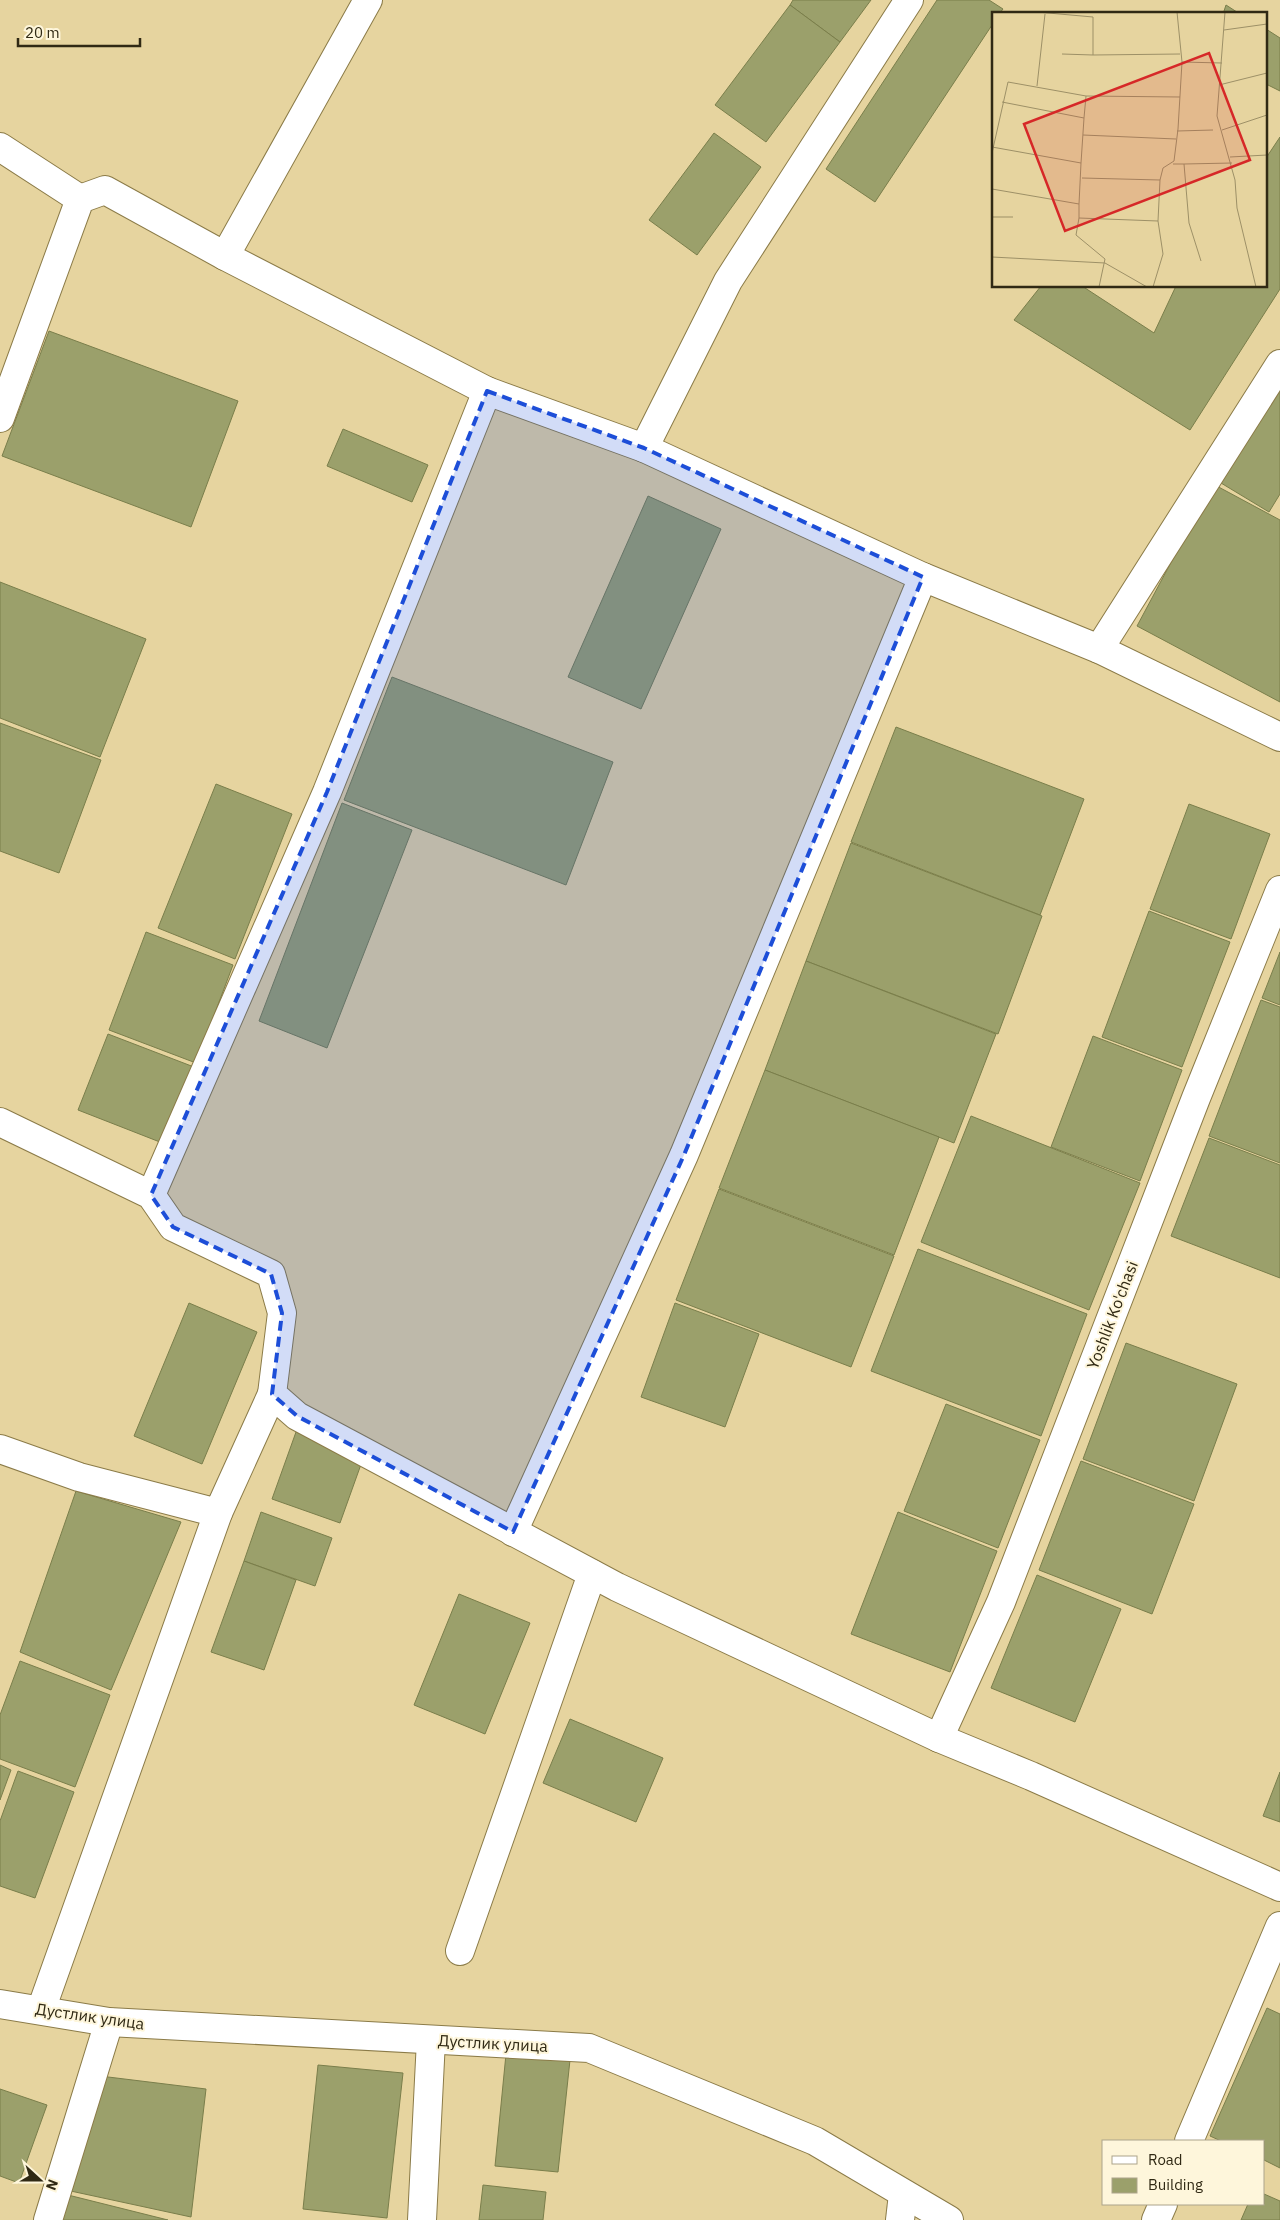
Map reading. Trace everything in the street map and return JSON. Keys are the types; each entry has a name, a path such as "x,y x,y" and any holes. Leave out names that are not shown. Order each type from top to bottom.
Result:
{"street":[{"path":"225,256 368,0"},
{"path":"644,448 728,281 909,0"},
{"path":"0,147 80,199"},
{"path":"80,199 105,190 225,256 487,391 644,448 923,576 1099,649 1280,737"},
{"path":"0,418 80,199"},
{"path":"1099,649 1280,364"},
{"path":"151,1195 327,792 487,391"},
{"path":"513,1532 684,1155 923,576"},
{"name":"Yoshlik Ko'chasi","path":"938,1738 1001,1602 1196,1098 1280,890"},
{"path":"0,1122 151,1195 173,1227 271,1274 282,1312 272,1394 218,1512 41,2010"},
{"path":"272,1394 297,1416 592,1574 938,1738 1031,1776 1280,1887"},
{"path":"0,1449 79,1476 218,1512"},
{"path":"460,1950 592,1574"},
{"path":"1189,2140 1280,1926"},
{"name":"Дустлик улица","path":"0,2004 110,2022 589,2048 815,2142 901,2207 949,2220"},
{"path":"48,2220 110,2022"},
{"path":"422,2220 431,2040"},
{"path":"1156,2220 1163,2205"}],"highlighted area":[{"path":"487,391 644,448 923,577 684,1155 513,1532 297,1416 272,1394 282,1313 271,1274 173,1227 151,1195 327,792"}],"building":[{"path":"793,0 871,0 840,42 790,5"},
{"path":"937,0 989,0 1003,9 1001,12 992,12 992,25 875,202 826,169"},
{"path":"790,5 840,42 766,142 715,105"},
{"path":"1226,5 1237,12 1224,12"},
{"path":"1268,30 1280,38 1280,91 1268,85"},
{"path":"714,133 761,167 697,255 649,220"},
{"path":"1280,137 1280,289 1190,430 1014,320 1039,288 1085,288 1154,333 1175,288 1268,288 1268,155"},
{"path":"49,331 238,401 191,527 2,456"},
{"path":"1280,384 1280,494 1269,512 1216,480"},
{"path":"343,429 428,465 412,502 327,466"},
{"path":"1213,484 1280,520 1280,702 1137,626"},
{"path":"648,496 721,529 641,709 568,677"},
{"path":"0,582 146,639 100,757 0,718"},
{"path":"392,677 613,762 566,885 344,800"},
{"path":"0,723 101,760 59,873 0,851"},
{"path":"896,727 1084,799 1040,915 851,842"},
{"path":"216,784 292,814 235,959 158,928"},
{"path":"342,803 412,830 327,1048 259,1021"},
{"path":"1189,804 1270,834 1231,939 1150,909"},
{"path":"851,843 1042,916 998,1034 806,961"},
{"path":"1149,911 1230,942 1182,1067 1102,1037"},
{"path":"146,932 233,965 196,1063 109,1030"},
{"path":"1280,952 1280,1005 1262,998"},
{"path":"806,961 996,1034 954,1143 765,1070"},
{"path":"1261,1000 1280,1007 1280,1163 1209,1136"},
{"path":"108,1034 194,1067 165,1144 78,1110"},
{"path":"1093,1036 1182,1070 1140,1181 1051,1147"},
{"path":"765,1070 939,1137 894,1255 719,1188"},
{"path":"971,1116 1140,1183 1089,1310 921,1242"},
{"path":"1209,1138 1280,1165 1280,1278 1171,1236"},
{"path":"719,1189 894,1256 851,1367 676,1300"},
{"path":"918,1249 1087,1314 1041,1436 871,1371"},
{"path":"189,1303 257,1332 202,1464 134,1436"},
{"path":"675,1303 759,1334 725,1427 641,1397"},
{"path":"1126,1343 1237,1384 1194,1501 1083,1459"},
{"path":"946,1404 1040,1440 998,1548 904,1511"},
{"path":"296,1432 364,1456 340,1523 272,1499"},
{"path":"1081,1461 1194,1504 1152,1614 1039,1570"},
{"path":"76,1491 181,1522 111,1690 20,1652"},
{"path":"261,1512 332,1538 315,1586 244,1561"},
{"path":"898,1512 997,1551 950,1672 851,1634"},
{"path":"244,1561 296,1580 264,1670 211,1652"},
{"path":"1037,1575 1121,1609 1075,1722 991,1688"},
{"path":"459,1594 530,1623 485,1734 414,1705"},
{"path":"20,1661 110,1695 75,1787 0,1759 0,1715"},
{"path":"570,1719 663,1758 636,1822 543,1783"},
{"path":"0,1765 11,1770 0,1800"},
{"path":"18,1771 74,1792 35,1898 0,1886 0,1821"},
{"path":"1280,1772 1280,1822 1263,1816"},
{"path":"1267,2008 1280,2014 1280,2168 1265,2160 1265,2140 1219,2140 1210,2136"},
{"path":"506,2054 570,2060 558,2172 495,2166"},
{"path":"318,2065 403,2073 387,2218 303,2209"},
{"path":"100,2076 206,2089 191,2217 66,2190"},
{"path":"0,2089 47,2105 19,2183 0,2176"},
{"path":"483,2185 546,2192 543,2220 479,2220"},
{"path":"64,2194 168,2220 57,2220"},
{"path":"1265,2194 1280,2201 1280,2220 1241,2220 1248,2205 1265,2205"}]}
